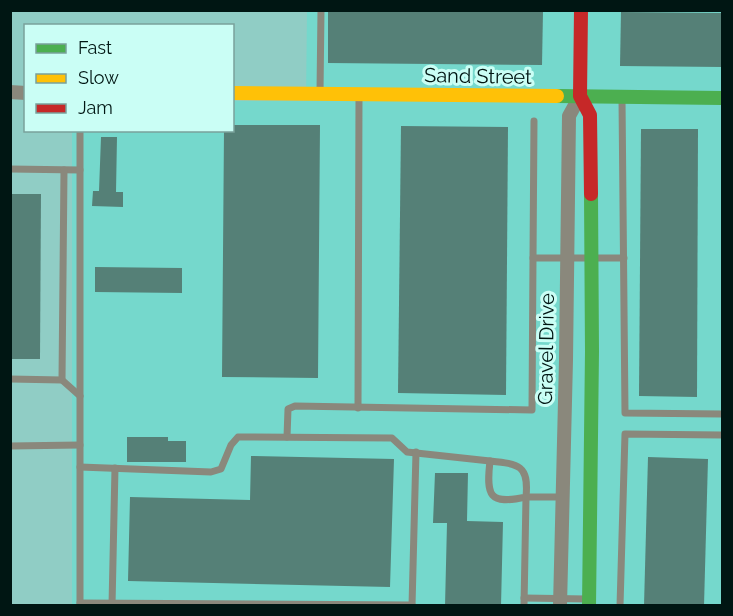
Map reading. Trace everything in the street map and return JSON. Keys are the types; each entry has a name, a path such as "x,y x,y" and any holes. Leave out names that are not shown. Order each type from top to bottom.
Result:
{"street":[{"name":"Gravel Drive","path":"581,10 580,96 590,115 592,351 589,602"},
{"name":"Sand Street","path":"234,93 723,98"},
{"name":"Gravel Drive","path":"560,602 568,116 580,96"}],"lane":[{"path":"320,93 321,10"},
{"path":"358,408 359,94"},
{"path":"622,97 625,413 723,414"},
{"path":"286,437 288,409 295,406 532,410 534,121"},
{"path":"80,132 80,604 412,605 416,452"},
{"path":"10,169 80,170"},
{"path":"63,380 64,170"},
{"path":"533,258 624,258"},
{"path":"10,379 63,380 80,396"},
{"path":"620,606 625,434 723,435"},
{"path":"80,467 211,472 221,469 231,445 238,437 392,438 408,452 513,464 524,471 527,477 524,602 589,602"},
{"path":"10,446 80,446"},
{"path":"490,461 488,486 494,497 499,500 562,497"},
{"path":"112,604 115,468"}],"shaded area":[{"path":"307,11 722,11 722,605 72,606 72,132 234,132 234,101 306,101"}],"building":[{"path":"328,10 543,11 542,65 328,63"},
{"path":"621,12 722,13 722,67 620,66"},
{"path":"234,125 320,125 318,378 222,377 224,132 234,132"},
{"path":"401,126 508,127 506,395 398,393"},
{"path":"641,129 698,129 697,397 639,396"},
{"path":"101,137 117,137 116,192 123,192 123,207 92,206 93,191 99,191"},
{"path":"10,194 41,194 40,359 10,359"},
{"path":"95,267 182,268 182,293 95,292"},
{"path":"127,437 168,437 168,441 186,441 186,462 127,462"},
{"path":"251,456 394,459 390,587 128,581 130,497 250,500"},
{"path":"648,457 708,459 704,606 644,606"},
{"path":"435,473 468,473 467,521 503,522 501,606 445,606 447,523 433,523"}],"traffic: fast":[{"path":"557,96 722,98"},
{"path":"589,606 591,194"}],"traffic: slow":[{"path":"234,93 557,96"}],"traffic: jam":[{"path":"581,10 580,96 590,115 591,194"}]}
